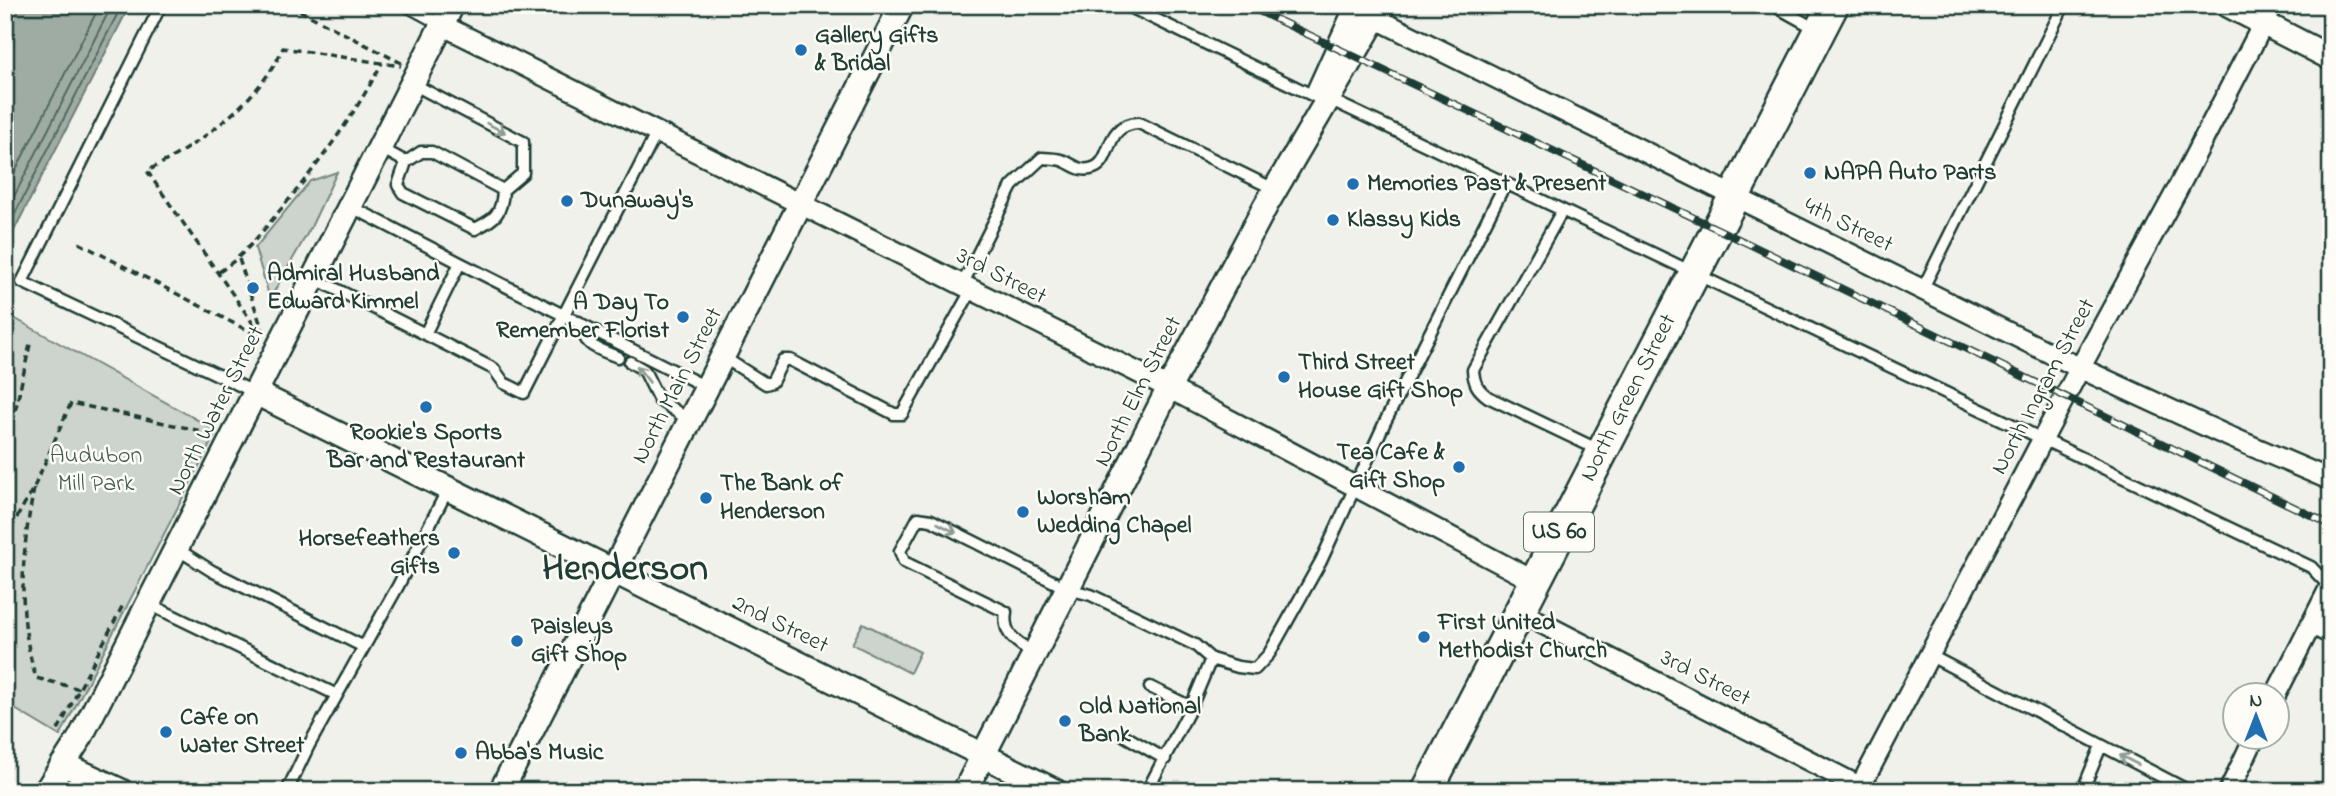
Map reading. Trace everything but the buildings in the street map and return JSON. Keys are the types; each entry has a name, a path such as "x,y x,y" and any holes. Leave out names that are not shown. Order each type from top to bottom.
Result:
{"main road":[{"name":"North Green Street","path":"1427,791 1826,18"}],"street":[{"name":"North Main Street","path":"501,791 902,5"},
{"path":"2228,5 2268,14 2331,58"},
{"name":"North Elm Street","path":"965,791 1169,388 1322,98 1365,9"},
{"name":"4th Street","path":"1365,9 2080,369 2331,480"},
{"name":"North Ingram Street","path":"1862,789 1929,655 2268,14"},
{"name":"North Water Street","path":"46,791 79,738 257,393 379,146 408,74 447,15"},
{"name":"3rd Street","path":"447,15 657,132 1169,388 1534,581"},
{"name":"2nd Street","path":"257,393 1055,791"},
{"path":"2283,680 2330,587"},
{"name":"3rd Street","path":"1518,611 1862,789"},
{"path":"2311,624 2331,634"},
{"path":"2228,791 2248,750"},
{"path":"63,764 108,788"}],"lane":[{"path":"161,5 22,282 257,393"},
{"path":"405,5 447,15"},
{"path":"1126,5 2311,567 2330,587"},
{"path":"1773,5 1826,18"},
{"path":"1922,290 2064,5"},
{"path":"408,74 523,142 523,173 503,190 503,206 492,220 475,229 403,193 398,185 406,162 421,152 432,152 503,190"},
{"path":"722,356 766,384 772,382 783,360 790,360 894,414 902,414 967,287 1012,186 1042,158 1061,159 1079,170 1093,169 1100,163 1117,131 1125,124 1139,123 1270,197"},
{"path":"314,278 494,369 504,383 524,393 657,132"},
{"path":"379,146 406,162"},
{"path":"1034,655 1007,634 1004,623 1006,612 904,562 900,551 918,518 931,520 1068,589 1091,595 1195,645 1211,659 1255,669 1269,654 1321,561 1385,422 1505,184"},
{"path":"350,206 706,387"},
{"path":"1562,211 1474,370 1474,380 1479,390 1488,397 1601,451"},
{"path":"425,334 460,262"},
{"path":"579,322 582,337 591,346 618,357"},
{"path":"630,362 644,370 659,400 689,421"},
{"path":"287,791 309,745 448,489"},
{"path":"177,548 212,571 364,647"},
{"path":"148,604 337,695"},
{"path":"1929,655 2189,791"},
{"path":"1147,791 1191,706 1211,659"},
{"path":"1150,687 1191,706"},
{"path":"1125,736 1164,759"},
{"path":"2088,791 2086,782 2101,746"}],"path":[{"path":"289,5 408,74"},
{"path":"218,273 239,259 302,185 382,63 283,48 265,76 229,116 181,153 147,171 218,273 262,335"},
{"path":"79,243 262,335"},
{"path":"239,259 262,335"},
{"path":"5,457 31,340"},
{"path":"5,539 36,482 71,403 212,432"},
{"path":"36,482 26,531 22,573 29,652 36,678 80,689"}],"green space":[{"path":"337,172 311,227 270,299 255,248 310,181"},
{"name":"Audubon Mill Park","path":"5,313 217,431 60,736 5,703"},
{"path":"863,623 920,652 910,673 852,644"}],"water":[{"path":"5,5 130,5 5,248"}],"railway":[{"path":"1246,5 2331,525"}],"place":[{"name":"Gallery Gifts & Bridal","path":"801,50"},
{"name":"NAPA Auto Parts","path":"1810,173"},
{"name":"Memories Past & Present","path":"1353,184"},
{"name":"Dunaway's","path":"567,201"},
{"name":"Klassy Kids","path":"1333,220"},
{"name":"Admiral Husband Edward Kimmel","path":"253,288"},
{"name":"A Day To Remember Florist","path":"683,317"},
{"name":"Third Street House Gift Shop","path":"1284,377"},
{"name":"Rookie's Sports Bar and Restaurant","path":"426,407"},
{"name":"Tea Cafe & Gift Shop","path":"1459,467"},
{"name":"The Bank of Henderson","path":"706,498"},
{"name":"Worsham Wedding Chapel","path":"1023,512"},
{"name":"Horsefeathers Gifts","path":"454,553"},
{"name":"First United Methodist Church","path":"1424,637"},
{"name":"Paisleys Gift Shop","path":"517,641"},
{"name":"Old National Bank","path":"1065,721"},
{"name":"Cafe on Water Street","path":"166,732"},
{"name":"Abba's Music","path":"461,753"}],"district":[{"name":"Henderson","path":"625,570"}]}
